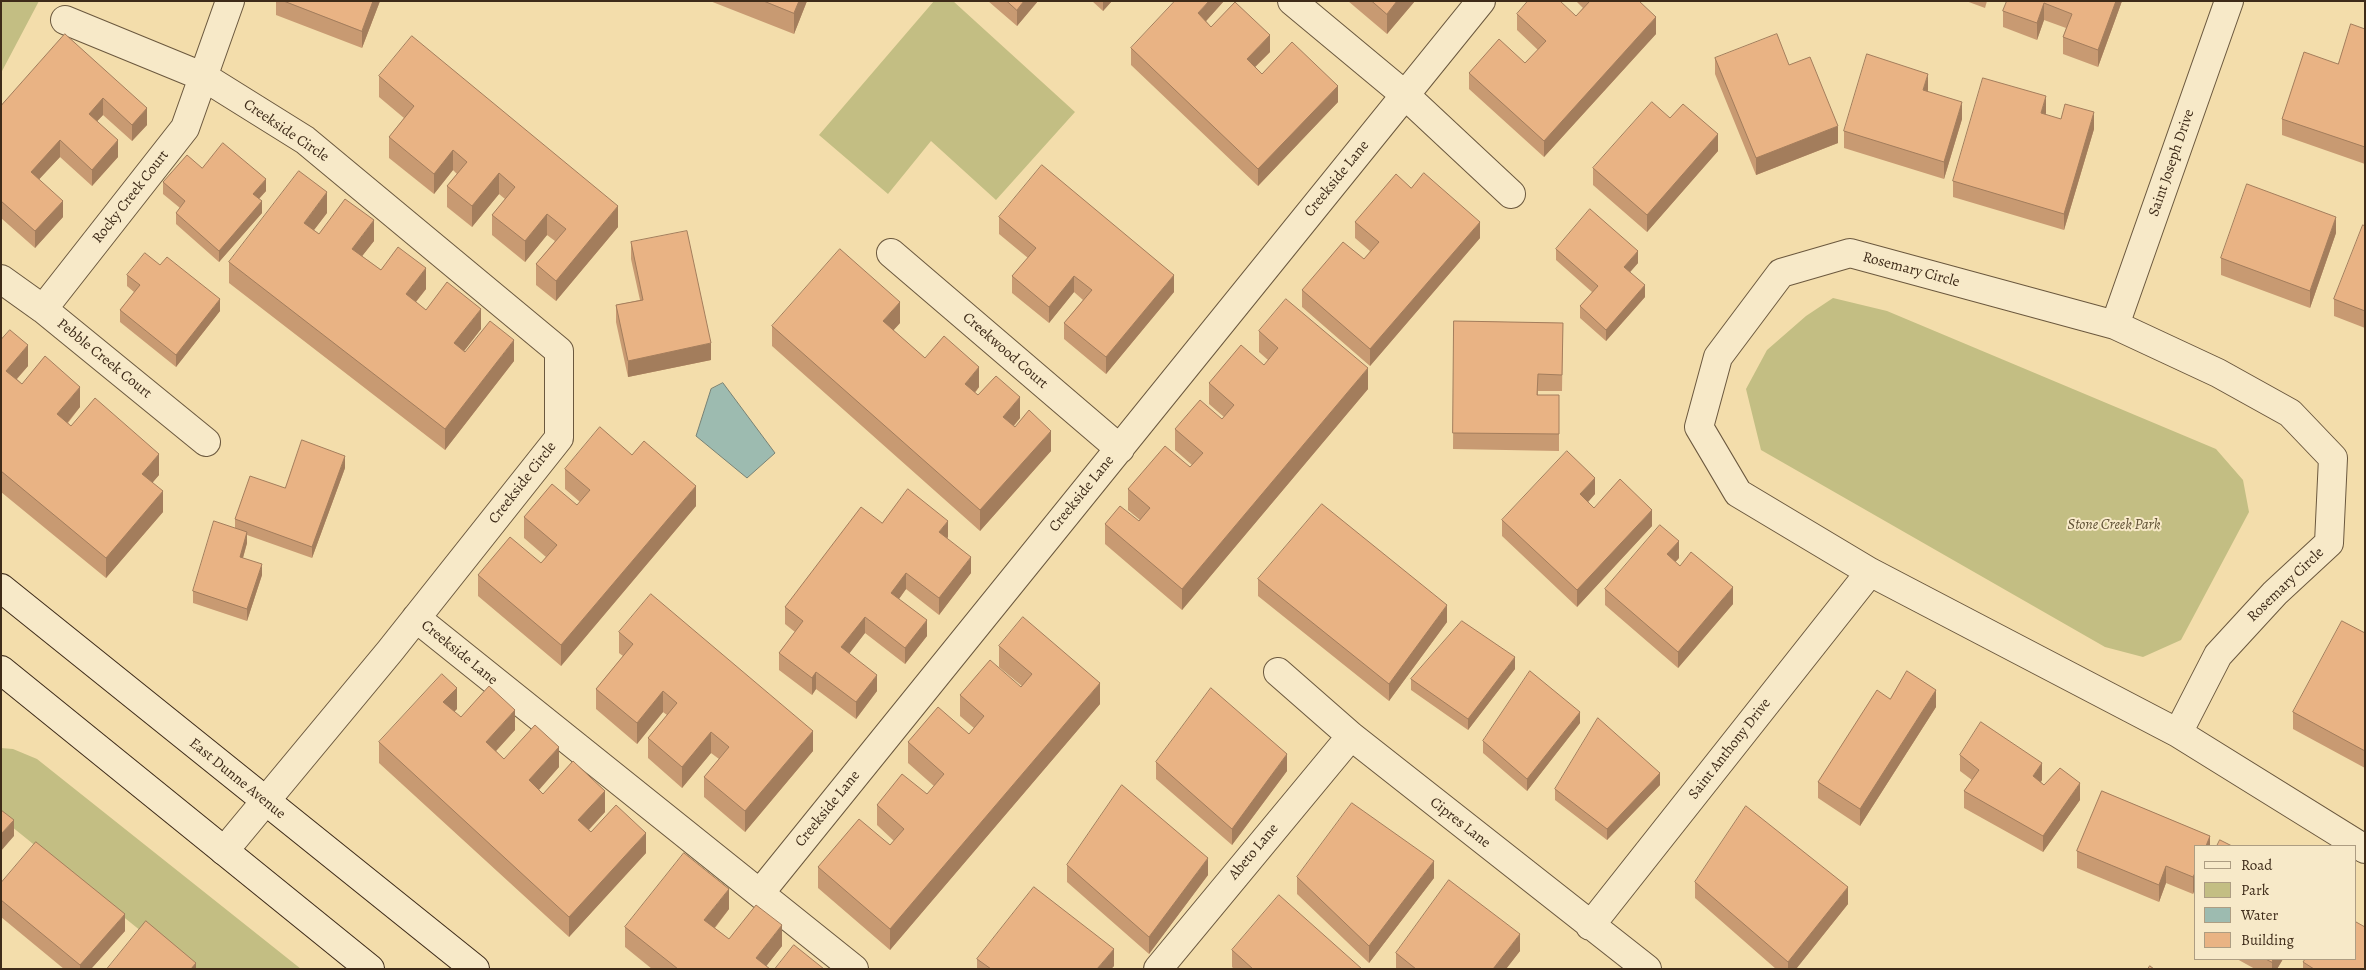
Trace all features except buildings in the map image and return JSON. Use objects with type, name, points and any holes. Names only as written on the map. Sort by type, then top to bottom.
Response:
[{"type":"street","points":[[204,76],[230,1]]},
{"type":"street","points":[[1292,1],[1405,95],[1511,194]]},
{"type":"street","name":"Creekside Lane","points":[[760,893],[1481,1]]},
{"type":"street","name":"Saint Joseph Drive","points":[[2115,325],[2229,1]]},
{"type":"street","name":"Creekside Circle","points":[[65,20],[204,76],[305,140],[559,351],[558,438],[416,618],[224,851]]},
{"type":"street","name":"Rocky Creek Court","points":[[43,309],[185,128],[204,76]]},
{"type":"street","name":"Creekwood Court","points":[[891,253],[1120,449]]},
{"type":"street","name":"Rosemary Circle","points":[[2178,733],[2218,655],[2275,593],[2329,543],[2333,458],[2290,413],[2218,373],[2115,325],[1850,253],[1781,273],[1718,357],[1699,427],[1738,494],[1870,572],[2178,733],[2365,849]]},
{"type":"street","name":"Pebble Creek Court","points":[[1,279],[43,309],[206,442]]},
{"type":"street","name":"Saint Anthony Drive","points":[[1590,926],[1870,572]]},
{"type":"street","name":"East Dunne Avenue","points":[[1,588],[475,969]]},
{"type":"street","name":"Creekside Lane","points":[[416,618],[854,969]]},
{"type":"street","points":[[1,670],[370,969]]},
{"type":"street","name":"Cipres Lane","points":[[1278,672],[1351,736],[1647,969]]},
{"type":"street","name":"Abeto Lane","points":[[1158,969],[1351,736]]},
{"type":"green space","points":[[1,1],[39,1],[1,73]]},
{"type":"green space","points":[[934,1],[953,1],[1075,112],[996,200],[931,141],[888,194],[819,135]]},
{"type":"green space","name":"Stone Creek Park","points":[[1833,298],[1887,311],[2216,449],[2243,480],[2249,512],[2181,640],[2143,657],[2105,647],[1761,450],[1746,389],[1767,350],[1806,316]]},
{"type":"green space","points":[[1,748],[13,749],[37,759],[301,969],[188,969],[1,818]]},
{"type":"water","points":[[723,383],[775,453],[747,478],[696,436],[711,389]]}]
